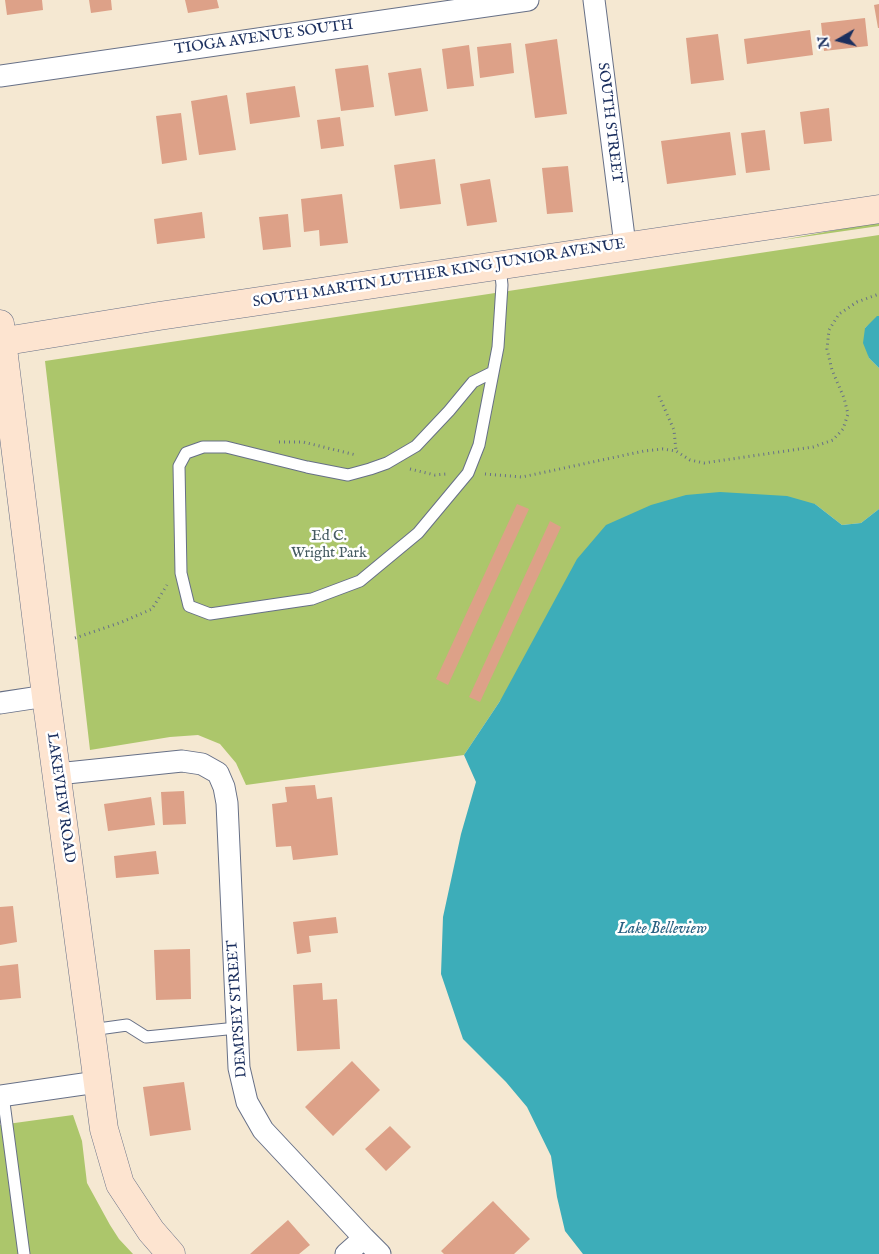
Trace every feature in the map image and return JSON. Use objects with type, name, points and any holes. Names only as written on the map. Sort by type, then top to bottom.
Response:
[{"type":"street","name":"TIOGA AVENUE SOUTH","points":[[0,76],[528,0]]},
{"type":"street","name":"SOUTH STREET","points":[[594,0],[625,246]]},
{"type":"street","name":"SOUTH MARTIN LUTHER KING JUNIOR AVENUE","points":[[1,336],[159,316],[879,208]]},
{"type":"street","name":"LAKEVIEW ROAD","points":[[1,336],[46,696],[104,1129],[120,1184],[151,1231],[171,1254]]},
{"type":"street","points":[[0,703],[46,696]]},
{"type":"street","name":"DEMPSEY STREET","points":[[57,774],[182,761],[202,764],[218,773],[224,787],[227,803],[239,1068],[247,1102],[263,1130],[380,1254]]},
{"type":"street","points":[[2,1096],[97,1082]]},
{"type":"street","points":[[346,1254],[364,1238]]},
{"type":"lane","points":[[493,372],[473,382],[416,446],[387,463],[348,475],[307,468],[226,447],[203,447],[186,454],[179,466],[181,574],[189,606],[210,614],[312,598],[360,581],[418,534],[468,473],[479,446],[493,372],[498,338],[502,285],[500,264]]},
{"type":"lane","points":[[91,1030],[126,1025],[146,1037],[237,1028]]},
{"type":"lane","points":[[2,1096],[24,1254]]},
{"type":"path","points":[[659,396],[674,430],[676,451]]},
{"type":"green space","points":[[879,222],[879,226],[782,240]]},
{"type":"green space","name":"Ed C. Wright Park","points":[[879,235],[879,316],[865,328],[869,358],[879,368],[879,509],[861,523],[842,525],[815,504],[500,701],[464,755],[246,785],[236,763],[220,744],[198,735],[170,737],[90,750],[45,361]]},
{"type":"green space","points":[[73,1115],[82,1141],[87,1183],[119,1239],[133,1254],[0,1254],[0,1125]]},
{"type":"water","points":[[879,316],[879,368],[869,358],[863,343],[865,328]]},
{"type":"water","name":"Lake Belleview","points":[[720,492],[787,496],[815,504],[842,525],[861,523],[879,509],[879,1254],[583,1254],[565,1231],[557,1197],[551,1156],[527,1107],[506,1082],[463,1039],[441,974],[443,917],[461,834],[476,782],[464,755],[500,701],[577,559],[606,525],[651,505],[686,495]]},
{"type":"building","points":[[5,0],[42,0],[43,10],[7,15]]},
{"type":"building","points":[[89,0],[111,0],[112,10],[91,13]]},
{"type":"building","points":[[185,0],[217,0],[219,8],[188,13]]},
{"type":"building","points":[[879,4],[879,28],[878,28],[874,5]]},
{"type":"building","points":[[865,18],[868,46],[824,51],[821,23]]},
{"type":"building","points":[[810,30],[813,55],[747,64],[744,39]]},
{"type":"building","points":[[718,34],[724,80],[691,84],[686,38]]},
{"type":"building","points":[[557,39],[567,114],[535,118],[525,44]]},
{"type":"building","points":[[511,43],[514,73],[480,78],[477,47]]},
{"type":"building","points":[[469,45],[474,86],[447,89],[442,49]]},
{"type":"building","points":[[368,65],[374,107],[341,111],[335,69]]},
{"type":"building","points":[[421,68],[428,111],[395,116],[388,73]]},
{"type":"building","points":[[295,86],[300,117],[250,124],[246,93]]},
{"type":"building","points":[[227,95],[236,150],[199,155],[191,101]]},
{"type":"building","points":[[829,108],[832,141],[804,144],[800,112]]},
{"type":"building","points":[[181,113],[187,160],[162,164],[156,116]]},
{"type":"building","points":[[340,117],[344,146],[321,149],[317,120]]},
{"type":"building","points":[[765,130],[770,170],[746,173],[741,133]]},
{"type":"building","points":[[730,132],[736,175],[667,184],[661,141]]},
{"type":"building","points":[[435,159],[441,204],[400,209],[394,165]]},
{"type":"building","points":[[568,166],[573,212],[547,214],[542,168]]},
{"type":"building","points":[[490,179],[497,222],[467,226],[460,184]]},
{"type":"building","points":[[342,194],[348,243],[320,246],[319,230],[304,232],[301,199]]},
{"type":"building","points":[[202,212],[205,238],[157,244],[154,219]]},
{"type":"building","points":[[288,214],[291,247],[263,250],[259,217]]},
{"type":"building","points":[[517,504],[529,509],[448,685],[436,679]]},
{"type":"building","points":[[550,521],[561,527],[480,702],[469,697]]},
{"type":"building","points":[[315,785],[317,799],[332,797],[338,855],[293,860],[291,846],[276,847],[272,804],[287,802],[285,787]]},
{"type":"building","points":[[184,791],[186,824],[163,825],[161,792]]},
{"type":"building","points":[[151,797],[155,825],[108,831],[104,804]]},
{"type":"building","points":[[156,851],[159,874],[116,878],[114,856]]},
{"type":"building","points":[[13,906],[17,942],[0,945],[0,907]]},
{"type":"building","points":[[336,917],[338,933],[309,936],[311,952],[297,954],[293,922]]},
{"type":"building","points":[[190,949],[191,999],[156,1000],[154,950]]},
{"type":"building","points":[[18,964],[21,998],[0,1000],[0,966]]},
{"type":"building","points":[[322,983],[323,1000],[337,999],[340,1049],[297,1051],[293,985]]},
{"type":"building","points":[[352,1061],[380,1090],[333,1136],[305,1107]]},
{"type":"building","points":[[184,1082],[191,1130],[150,1136],[143,1087]]},
{"type":"building","points":[[390,1126],[411,1147],[386,1171],[365,1149]]},
{"type":"building","points":[[493,1201],[530,1239],[514,1254],[444,1254],[441,1251]]},
{"type":"building","points":[[288,1220],[310,1245],[299,1254],[250,1254]]}]
